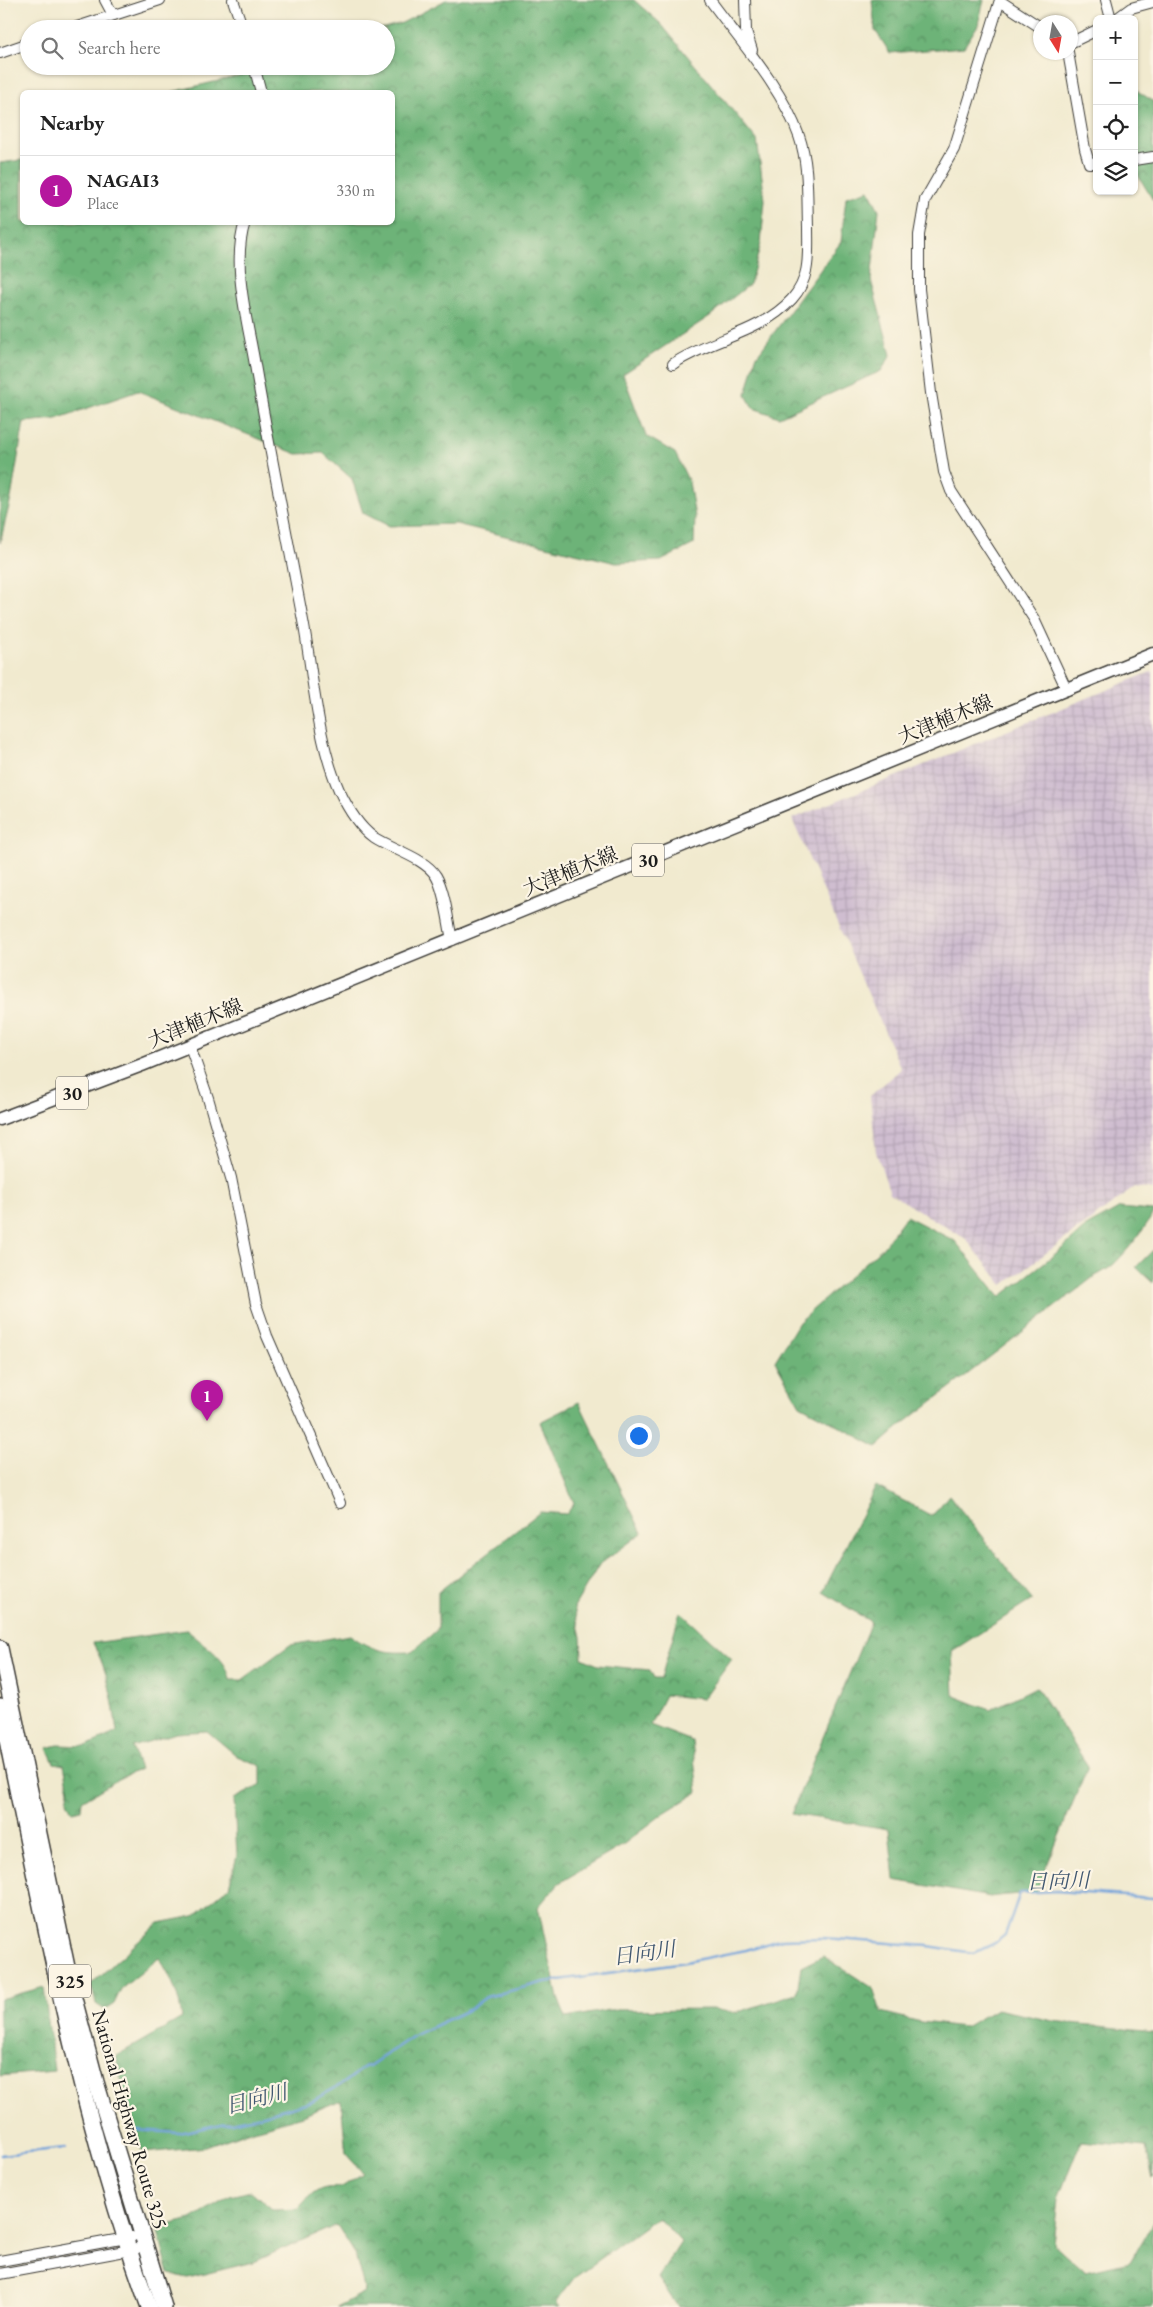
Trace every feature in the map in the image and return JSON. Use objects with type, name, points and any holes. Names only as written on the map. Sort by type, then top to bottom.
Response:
[{"type":"highway","name":"National Highway Route 325","points":[[0,1648],[72,1991],[96,2082],[164,2307]]},
{"type":"highway","name":"National Highway Route 325","points":[[0,1706],[56,1975],[94,2134],[127,2245],[149,2307]]},
{"type":"main road","name":"大津植木線","points":[[0,1119],[190,1046],[1153,654]]},
{"type":"street","points":[[105,0],[113,15]]},
{"type":"street","points":[[98,20],[160,0]]},
{"type":"street","points":[[233,0],[240,20]]},
{"type":"street","points":[[672,364],[686,355],[748,330],[792,299],[804,281],[809,261],[805,163],[800,137],[788,112],[752,54],[710,0]]},
{"type":"street","points":[[745,0],[746,31],[752,54]]},
{"type":"street","points":[[1106,0],[1110,15]]},
{"type":"street","points":[[1033,22],[1000,1],[954,149],[925,200],[919,235],[921,308],[939,443],[944,472],[951,491],[1034,619],[1067,690]]},
{"type":"street","points":[[1121,15],[1130,8],[1153,1]]},
{"type":"street","points":[[1078,39],[1093,32]]},
{"type":"street","points":[[0,53],[20,46]]},
{"type":"street","points":[[1069,60],[1085,149],[1089,163],[1093,163]]},
{"type":"street","points":[[256,75],[260,90]]},
{"type":"street","points":[[1138,159],[1153,157]]},
{"type":"street","points":[[245,225],[240,255],[243,295],[267,437],[304,629],[309,667],[326,749],[338,789],[352,814],[372,836],[425,865],[437,877],[452,940]]},
{"type":"street","points":[[190,1046],[208,1098],[231,1178],[256,1304],[267,1336],[340,1503]]},
{"type":"street","points":[[0,2274],[144,2240]]},
{"type":"street","points":[[0,2261],[127,2245]]},
{"type":"shaded area","points":[[1153,671],[1153,1190],[1135,1187],[1003,1285],[966,1239],[890,1193],[876,1152],[870,1096],[901,1069],[792,819]]},
{"type":"green space","points":[[446,0],[634,0],[661,24],[757,140],[765,200],[761,243],[750,284],[710,316],[623,374],[646,436],[675,453],[689,482],[695,517],[694,544],[661,561],[616,563],[456,524],[389,526],[363,513],[352,479],[323,453],[297,454],[138,391],[56,419],[24,422],[11,498],[0,543],[0,163],[20,160],[20,225],[395,225],[395,90],[180,90],[243,75],[395,75],[395,25]]},
{"type":"green space","points":[[872,0],[984,0],[978,25],[964,47],[890,53],[875,30]]},
{"type":"green space","points":[[1138,92],[1153,101],[1153,200],[1138,176]]},
{"type":"green space","points":[[869,190],[879,210],[871,280],[891,355],[881,371],[779,417],[753,408],[746,395],[756,357],[841,242],[846,197]]},
{"type":"green space","points":[[1120,1208],[1153,1211],[1143,1230],[1114,1264],[1091,1279],[903,1424],[877,1447],[800,1405],[775,1361],[799,1322],[883,1247],[906,1216],[955,1241],[1000,1297],[1064,1247],[1086,1227]]},
{"type":"green space","points":[[1153,1250],[1153,1283],[1136,1267]]},
{"type":"green space","points":[[579,1402],[642,1533],[599,1565],[574,1607],[581,1637],[582,1658],[598,1665],[650,1670],[654,1678],[661,1678],[680,1612],[732,1659],[703,1699],[665,1695],[650,1725],[692,1741],[698,1792],[664,1813],[620,1847],[559,1883],[538,1907],[558,1998],[566,2018],[609,2010],[712,2009],[735,2013],[797,1993],[801,1967],[823,1956],[873,1988],[881,2012],[921,2022],[965,2027],[996,2009],[1053,2021],[1153,2032],[1153,2178],[1146,2147],[1081,2141],[1058,2199],[1053,2243],[1085,2272],[1130,2262],[1153,2222],[1153,2307],[678,2307],[658,2278],[681,2242],[658,2217],[574,2278],[556,2302],[560,2307],[337,2307],[365,2292],[355,2254],[337,2225],[253,2262],[188,2278],[169,2274],[157,2228],[191,2219],[230,2196],[251,2191],[273,2210],[298,2209],[307,2198],[321,2188],[342,2187],[363,2173],[346,2154],[341,2100],[302,2116],[247,2132],[206,2147],[143,2153],[130,2119],[116,2056],[182,2018],[177,1994],[168,1972],[159,1958],[121,1989],[114,2004],[105,2010],[96,2004],[91,1984],[159,1923],[194,1916],[229,1887],[237,1856],[234,1799],[261,1785],[261,1766],[237,1756],[207,1731],[176,1733],[132,1747],[140,1769],[82,1801],[81,1810],[72,1812],[67,1801],[69,1790],[64,1765],[54,1763],[47,1748],[58,1745],[86,1746],[117,1732],[109,1686],[103,1664],[93,1643],[187,1630],[219,1658],[225,1665],[230,1680],[242,1680],[290,1645],[350,1635],[366,1645],[379,1650],[412,1652],[438,1629],[438,1592],[540,1512],[567,1514],[574,1503],[540,1422]]},
{"type":"green space","points":[[876,1486],[932,1516],[949,1495],[1032,1600],[952,1651],[954,1696],[990,1710],[1036,1687],[1088,1766],[1036,1892],[990,1897],[894,1880],[889,1829],[791,1814],[871,1622],[823,1592]]},
{"type":"green space","points":[[44,1987],[54,2071],[0,2076],[0,1999]]},
{"type":"waterway","name":"日向川","points":[[135,2130],[179,2133],[260,2116],[312,2101],[344,2083],[367,2065],[369,2066],[415,2035],[470,2009],[486,1997],[545,1982],[685,1962],[746,1950],[782,1939],[824,1938],[928,1946],[974,1953],[995,1943],[1005,1935],[1020,1893],[1056,1891],[1153,1898]]},
{"type":"waterway","name":"日向川","points":[[0,2155],[65,2148]]},
{"type":"place","name":"NAGAI3","points":[[207,1421]]}]
